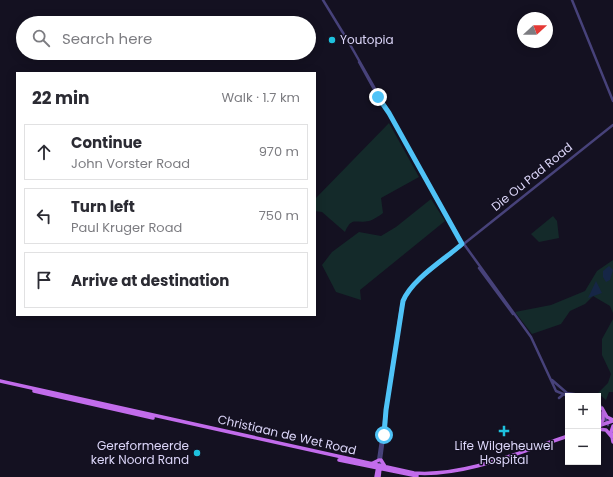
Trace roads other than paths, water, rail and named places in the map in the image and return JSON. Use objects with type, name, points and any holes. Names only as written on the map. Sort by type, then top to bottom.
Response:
[{"type":"main road","name":"Christiaan de Wet Road","points":[[0,382],[379,467],[411,476],[450,474],[565,438]]},
{"type":"main road","points":[[603,410],[608,418],[613,422]]},
{"type":"main road","points":[[601,423],[603,420],[603,410]]},
{"type":"main road","points":[[601,426],[613,422]]},
{"type":"main road","points":[[613,422],[611,430],[613,442]]},
{"type":"main road","points":[[601,428],[606,430],[612,437]]},
{"type":"main road","points":[[380,460],[386,469],[377,476],[369,465],[380,460]]},
{"type":"main road","points":[[377,476],[379,467]]},
{"type":"street","points":[[322,0],[372,87],[389,113]]},
{"type":"street","points":[[322,0],[389,113],[463,244],[533,340],[555,390],[564,394],[560,398]]},
{"type":"street","points":[[572,0],[613,101]]},
{"type":"street","points":[[366,85],[372,87]]},
{"type":"street","name":"Die Ou Pad Road","points":[[379,467],[401,307],[404,297],[416,282],[613,125]]},
{"type":"street","points":[[551,379],[560,389],[568,393]]},
{"type":"street","points":[[555,390],[560,389]]},
{"type":"street","points":[[601,407],[607,424]]},
{"type":"water","points":[[609,266],[613,270],[610,280],[606,282],[603,277],[603,271]]},
{"type":"water","points":[[596,281],[602,293],[588,298]]},
{"type":"place","name":"Youtopia","points":[[332,40]]},
{"type":"place","name":"Life Wilgeheuwel Hospital","points":[[504,431]]},
{"type":"place","name":"Gereformeerde kerk Noord Rand","points":[[197,453]]}]
